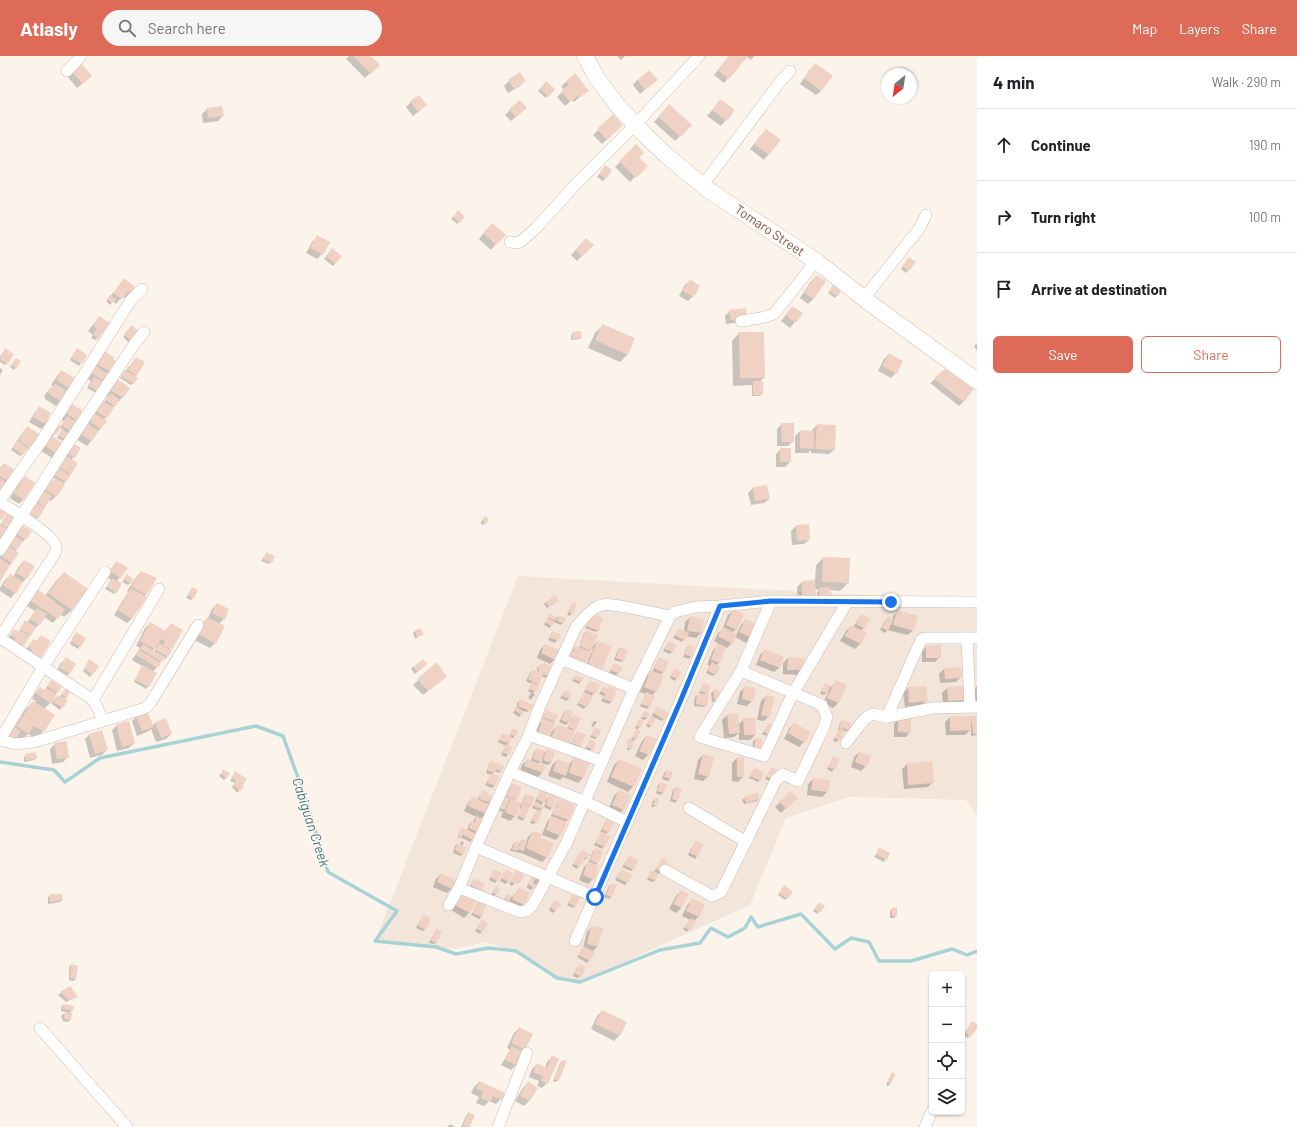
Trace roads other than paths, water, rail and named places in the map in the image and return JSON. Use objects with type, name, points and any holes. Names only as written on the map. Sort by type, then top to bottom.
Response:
[{"type":"street","points":[[66,71],[81,56]]},
{"type":"street","name":"Tomaro Street","points":[[585,56],[597,78],[617,104],[646,136],[702,185],[816,261],[977,381]]},
{"type":"street","points":[[510,242],[518,243],[525,238],[636,124],[699,56]]},
{"type":"street","points":[[702,185],[790,71]]},
{"type":"street","points":[[864,298],[919,229],[926,215]]},
{"type":"street","points":[[740,321],[761,318],[774,314],[816,261]]},
{"type":"street","points":[[103,721],[93,700],[0,637],[56,551],[56,547],[54,542],[45,533],[0,501],[41,442],[131,300],[142,288]]},
{"type":"street","points":[[0,550],[67,444],[144,332]]},
{"type":"street","points":[[105,572],[43,667],[0,740],[15,744],[34,742],[147,707],[198,625]]},
{"type":"street","points":[[93,700],[159,589]]},
{"type":"street","points":[[771,601],[741,670],[700,737],[764,756],[793,693],[848,601]]},
{"type":"street","points":[[459,888],[520,912],[529,910],[566,842],[634,689],[670,616],[675,612],[696,607],[771,601],[977,602]]},
{"type":"street","points":[[449,905],[459,888],[476,847],[528,735],[538,708],[576,627],[587,614],[602,605],[614,605],[670,616]]},
{"type":"street","points":[[574,941],[595,897],[680,702],[720,606]]},
{"type":"street","points":[[846,743],[866,717],[873,714],[887,717],[933,708],[973,707],[972,638],[924,638],[921,640],[887,717]]},
{"type":"street","points":[[561,659],[634,689]]},
{"type":"street","points":[[665,870],[712,896],[721,892],[776,780],[783,774],[798,781],[826,722],[827,717],[822,705],[741,670]]},
{"type":"street","points":[[528,735],[602,761]]},
{"type":"street","points":[[510,772],[584,801],[627,822]]},
{"type":"street","points":[[688,808],[746,842]]},
{"type":"street","points":[[476,847],[595,897]]},
{"type":"street","points":[[40,1028],[127,1127]]},
{"type":"street","points":[[498,1127],[527,1053]]},
{"type":"street","points":[[925,1127],[930,1115]]},
{"type":"waterway","name":"Cabiguan Creek","points":[[0,762],[54,770],[65,782],[100,758],[256,726],[283,736],[305,797],[328,872],[397,911],[375,941],[436,947],[456,954],[488,948],[516,951],[557,978],[580,982],[660,950],[700,943],[711,928],[728,937],[745,928],[751,917],[758,927],[801,914],[835,949],[851,938],[869,942],[879,961],[911,961],[952,949],[967,955],[977,951]]}]
